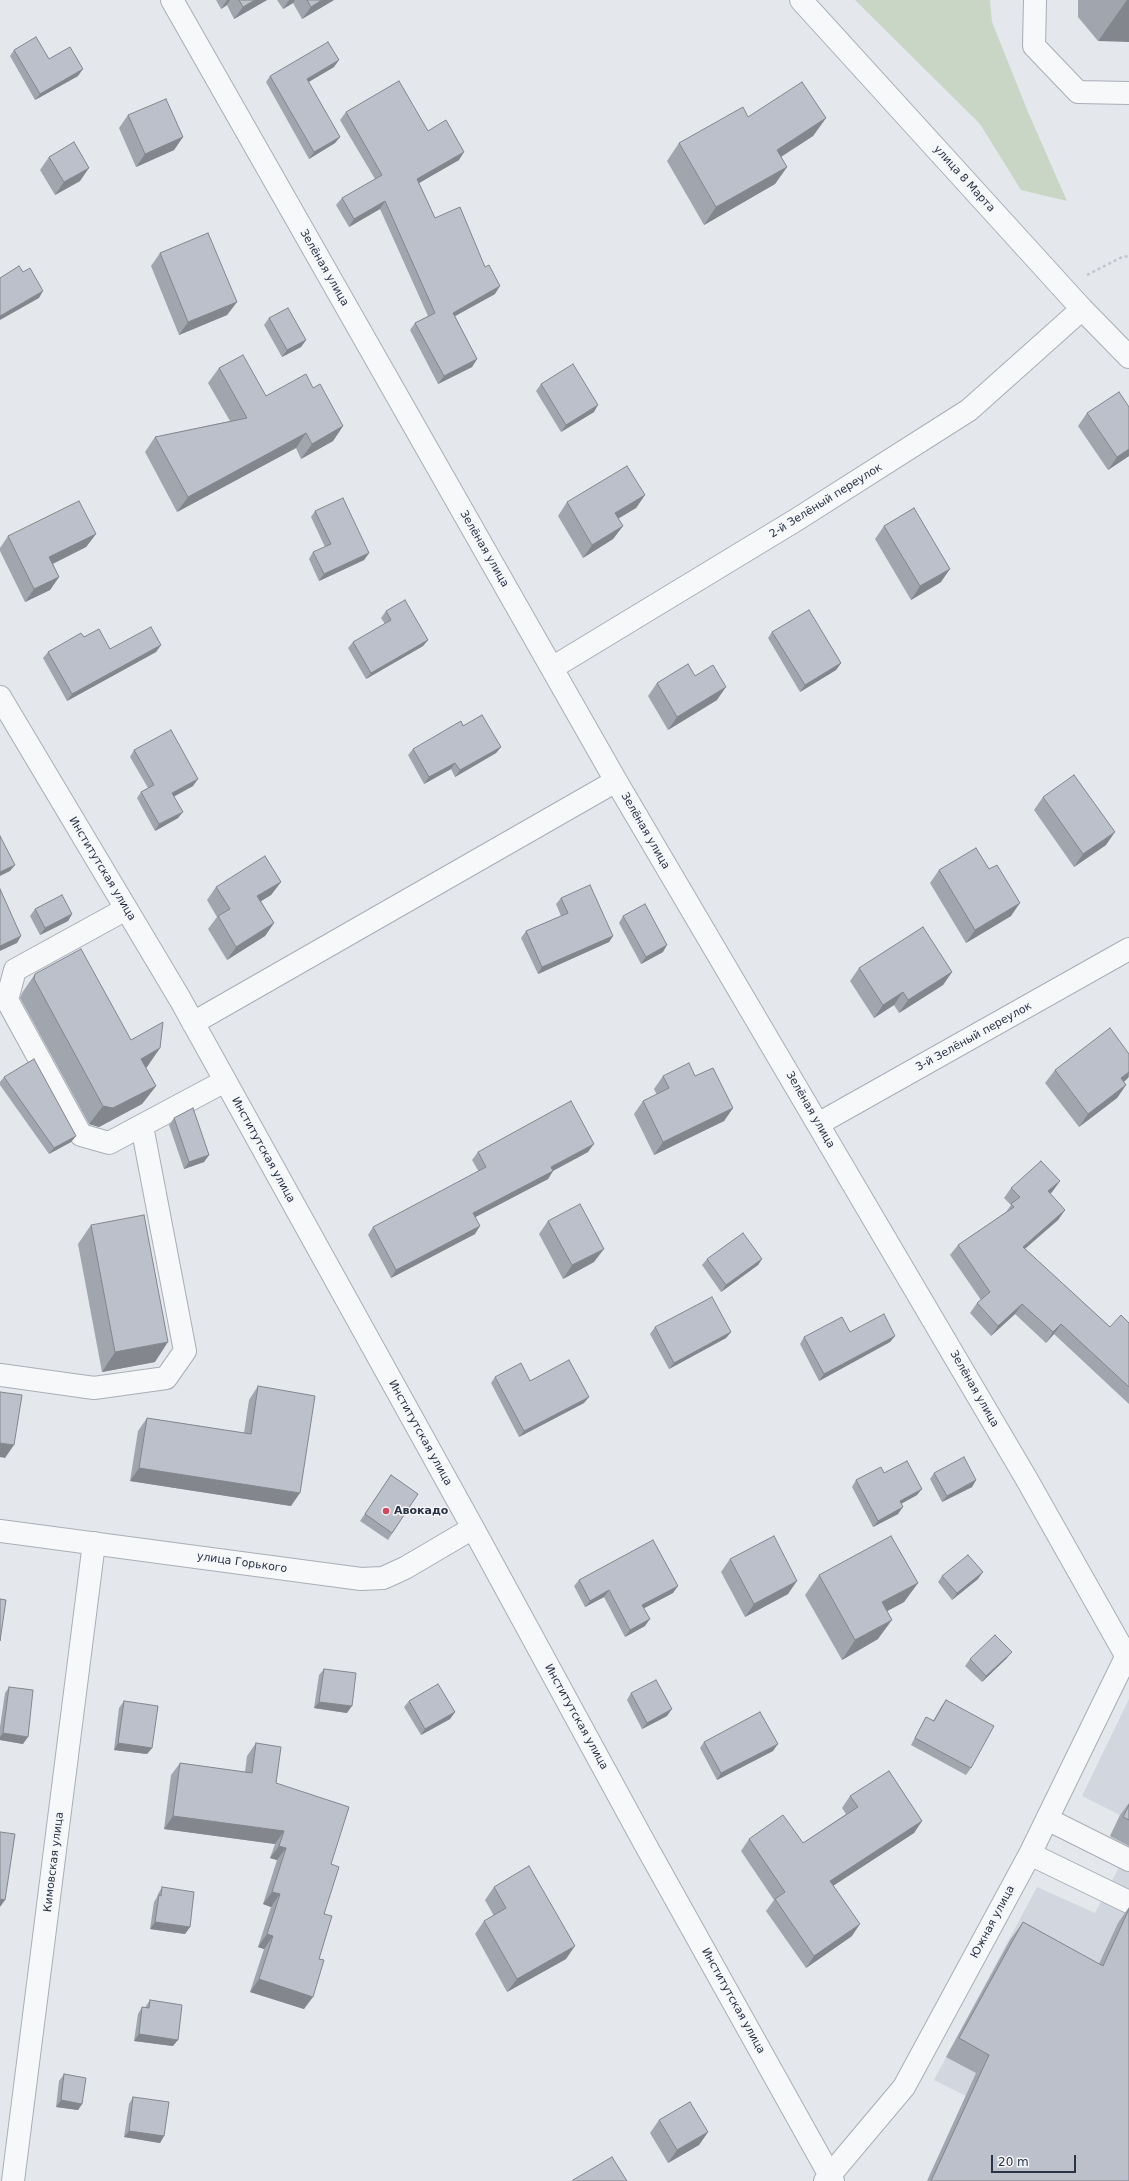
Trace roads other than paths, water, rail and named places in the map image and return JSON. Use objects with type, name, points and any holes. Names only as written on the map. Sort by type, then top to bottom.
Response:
[{"type":"street","name":"Зелёная улица","points":[[172,0],[616,781],[1026,1478],[1128,1655]]},
{"type":"street","name":"улица 8 Марта","points":[[800,0],[1082,309],[1129,357]]},
{"type":"street","points":[[1035,0],[1034,46],[1078,92],[1129,93]]},
{"type":"street","name":"2-й Зелёный переулок","points":[[552,668],[796,520],[969,410],[1082,309]]},
{"type":"street","name":"Институтская улица","points":[[0,697],[193,1023],[473,1528],[644,1844],[829,2179]]},
{"type":"street","points":[[193,1023],[616,781]]},
{"type":"street","points":[[126,909],[15,970],[8,1000],[81,1135],[109,1143],[225,1081]]},
{"type":"street","name":"3-й Зелёный переулок","points":[[818,1124],[1129,949]]},
{"type":"street","points":[[0,1375],[94,1388],[166,1378],[185,1351],[142,1126]]},
{"type":"street","name":"улица Горького","points":[[0,1531],[361,1579],[383,1578],[405,1568],[473,1528]]},
{"type":"street","name":"Кимовская улица","points":[[13,2181],[94,1543]]},
{"type":"street","name":"Южная улица","points":[[829,2179],[904,2087],[1030,1854],[1128,1655]]},
{"type":"street","points":[[1047,1820],[1129,1860]]},
{"type":"street","points":[[1030,1854],[1129,1902]]},
{"type":"place","name":"Авокадо","points":[[386,1511]]}]
